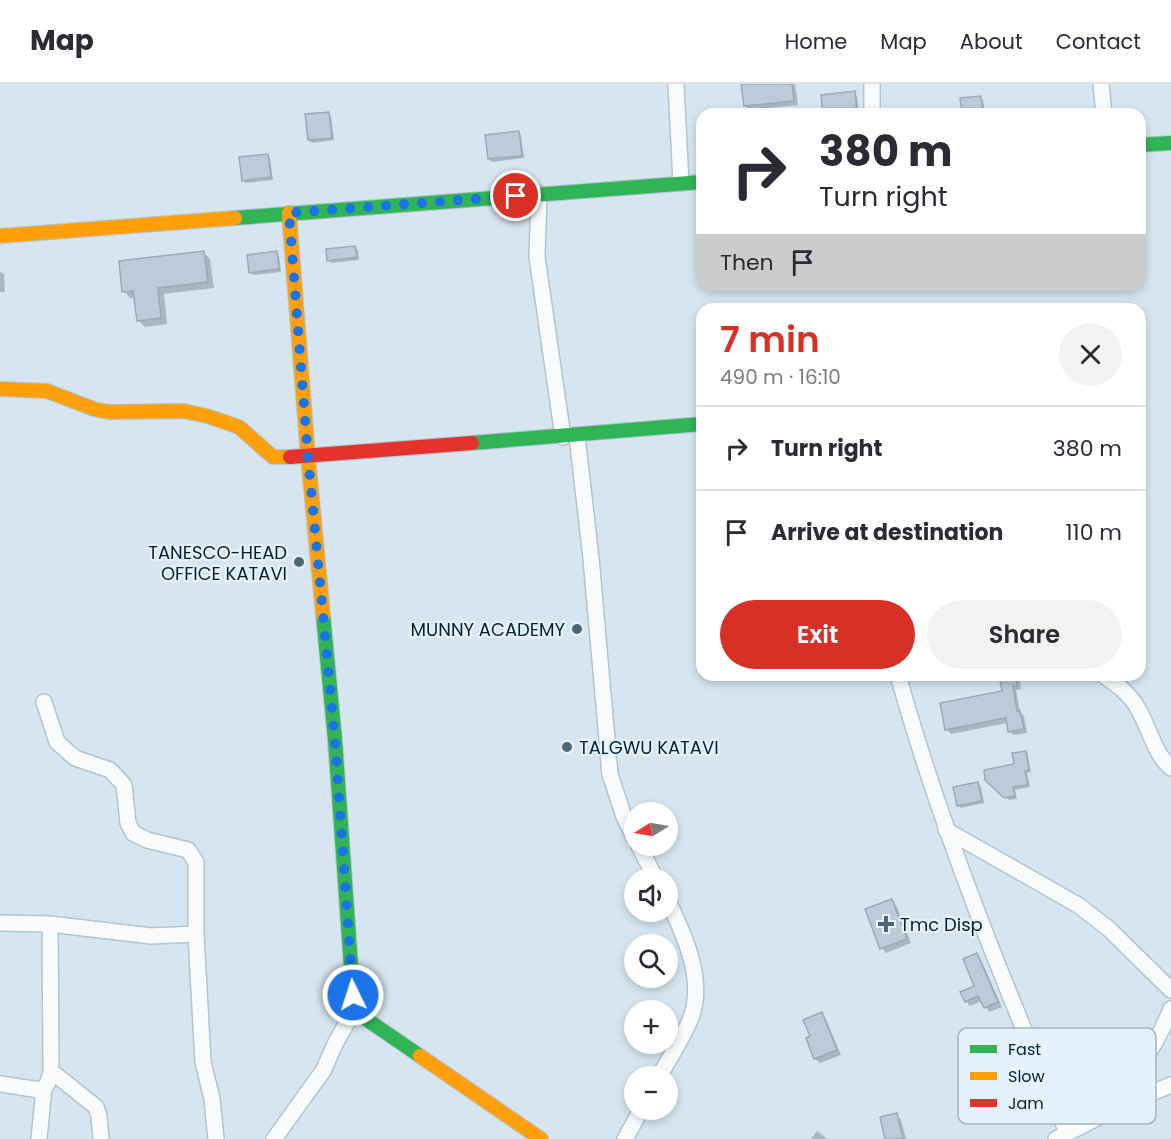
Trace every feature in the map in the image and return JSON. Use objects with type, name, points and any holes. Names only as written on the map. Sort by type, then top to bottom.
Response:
[{"type":"street","points":[[676,84],[681,183]]},
{"type":"street","points":[[872,84],[872,108]]},
{"type":"street","points":[[1101,84],[1103,108]]},
{"type":"street","points":[[1146,145],[1171,143]]},
{"type":"street","points":[[0,236],[696,182]]},
{"type":"street","points":[[539,194],[537,257],[591,558],[610,774],[624,817]]},
{"type":"street","points":[[289,213],[308,457],[335,741],[353,995],[356,1007],[363,1017],[541,1139]]},
{"type":"street","points":[[0,389],[16,392],[47,391],[60,394],[94,409],[109,412],[183,411],[207,416],[239,427],[273,457],[308,457],[696,425]]},
{"type":"street","points":[[900,681],[946,830],[1021,1028]]},
{"type":"street","points":[[1111,681],[1137,705],[1160,758],[1171,768]]},
{"type":"street","points":[[44,702],[57,742],[75,758],[110,770],[124,785],[128,824],[134,833],[147,840],[188,850],[196,862],[196,934],[203,1062],[212,1099],[216,1139]]},
{"type":"street","points":[[946,830],[1078,905],[1109,929],[1171,990]]},
{"type":"street","points":[[665,1066],[690,1019],[697,991],[694,967],[676,922]]},
{"type":"street","points":[[0,923],[50,924],[151,936],[196,934]]},
{"type":"street","points":[[39,1139],[44,1088],[51,1071],[50,924]]},
{"type":"street","points":[[274,1139],[323,1071],[356,1007]]},
{"type":"street","points":[[1156,1041],[1171,1009]]},
{"type":"street","points":[[51,1071],[96,1107],[101,1139]]},
{"type":"street","points":[[0,1084],[36,1090],[44,1088]]},
{"type":"street","points":[[1156,1092],[1171,1086]]},
{"type":"street","points":[[625,1139],[635,1120]]},
{"type":"street","points":[[1061,1135],[1082,1124]]},
{"type":"building","points":[[741,84],[792,84],[794,101],[744,106]]},
{"type":"building","points":[[855,91],[856,108],[822,108],[821,95]]},
{"type":"building","points":[[981,96],[983,108],[961,108],[960,98]]},
{"type":"building","points":[[329,112],[332,138],[308,140],[305,114]]},
{"type":"building","points":[[519,131],[522,156],[488,159],[485,135]]},
{"type":"building","points":[[268,154],[271,177],[242,181],[239,157]]},
{"type":"building","points":[[355,246],[357,257],[327,261],[326,249]]},
{"type":"building","points":[[204,251],[208,282],[158,288],[161,318],[137,321],[133,291],[122,292],[119,261]]},
{"type":"building","points":[[277,251],[279,269],[249,273],[247,255]]},
{"type":"building","points":[[1000,681],[1017,681],[1017,686],[1013,686],[1017,711],[1020,711],[1024,729],[1008,732],[1006,718],[945,730],[940,703],[1002,691]]},
{"type":"building","points":[[1026,751],[1029,770],[1025,771],[1028,785],[1013,787],[1015,796],[1004,798],[985,780],[984,770],[1014,764],[1012,753]]},
{"type":"building","points":[[978,782],[982,801],[957,806],[953,787]]},
{"type":"building","name":"Tmc Disp","points":[[892,899],[907,939],[880,949],[865,909]]},
{"type":"building","points":[[977,953],[998,1002],[984,1008],[978,996],[965,1002],[960,992],[974,986],[963,959]]},
{"type":"building","points":[[822,1012],[837,1050],[814,1059],[806,1038],[810,1036],[803,1020]]},
{"type":"building","points":[[897,1113],[903,1139],[885,1139],[880,1117]]},
{"type":"traffic: fast","points":[[1146,145],[1171,143]]},
{"type":"traffic: fast","points":[[235,218],[696,182]]},
{"type":"traffic: fast","points":[[472,443],[696,424]]},
{"type":"traffic: fast","points":[[323,615],[335,740],[353,995],[356,1007],[363,1017],[420,1056]]},
{"type":"traffic: slow","points":[[289,213],[323,615]]},
{"type":"traffic: slow","points":[[0,236],[235,218]]},
{"type":"traffic: slow","points":[[0,389],[47,391],[94,409],[109,412],[183,411],[207,416],[239,427],[273,457],[290,457]]},
{"type":"traffic: slow","points":[[420,1056],[541,1139]]},
{"type":"traffic: jam","points":[[290,457],[472,443]]},
{"type":"place","name":"TANESCO-HEAD OFFICE KATAVI","points":[[299,562]]},
{"type":"place","name":"MUNNY ACADEMY","points":[[577,629]]},
{"type":"place","name":"TALGWU KATAVI","points":[[567,747]]},
{"type":"place","name":"Tmc Disp","points":[[886,924]]},
{"type":"route","points":[[353,995],[335,741],[308,457],[289,213],[516,196]]}]
